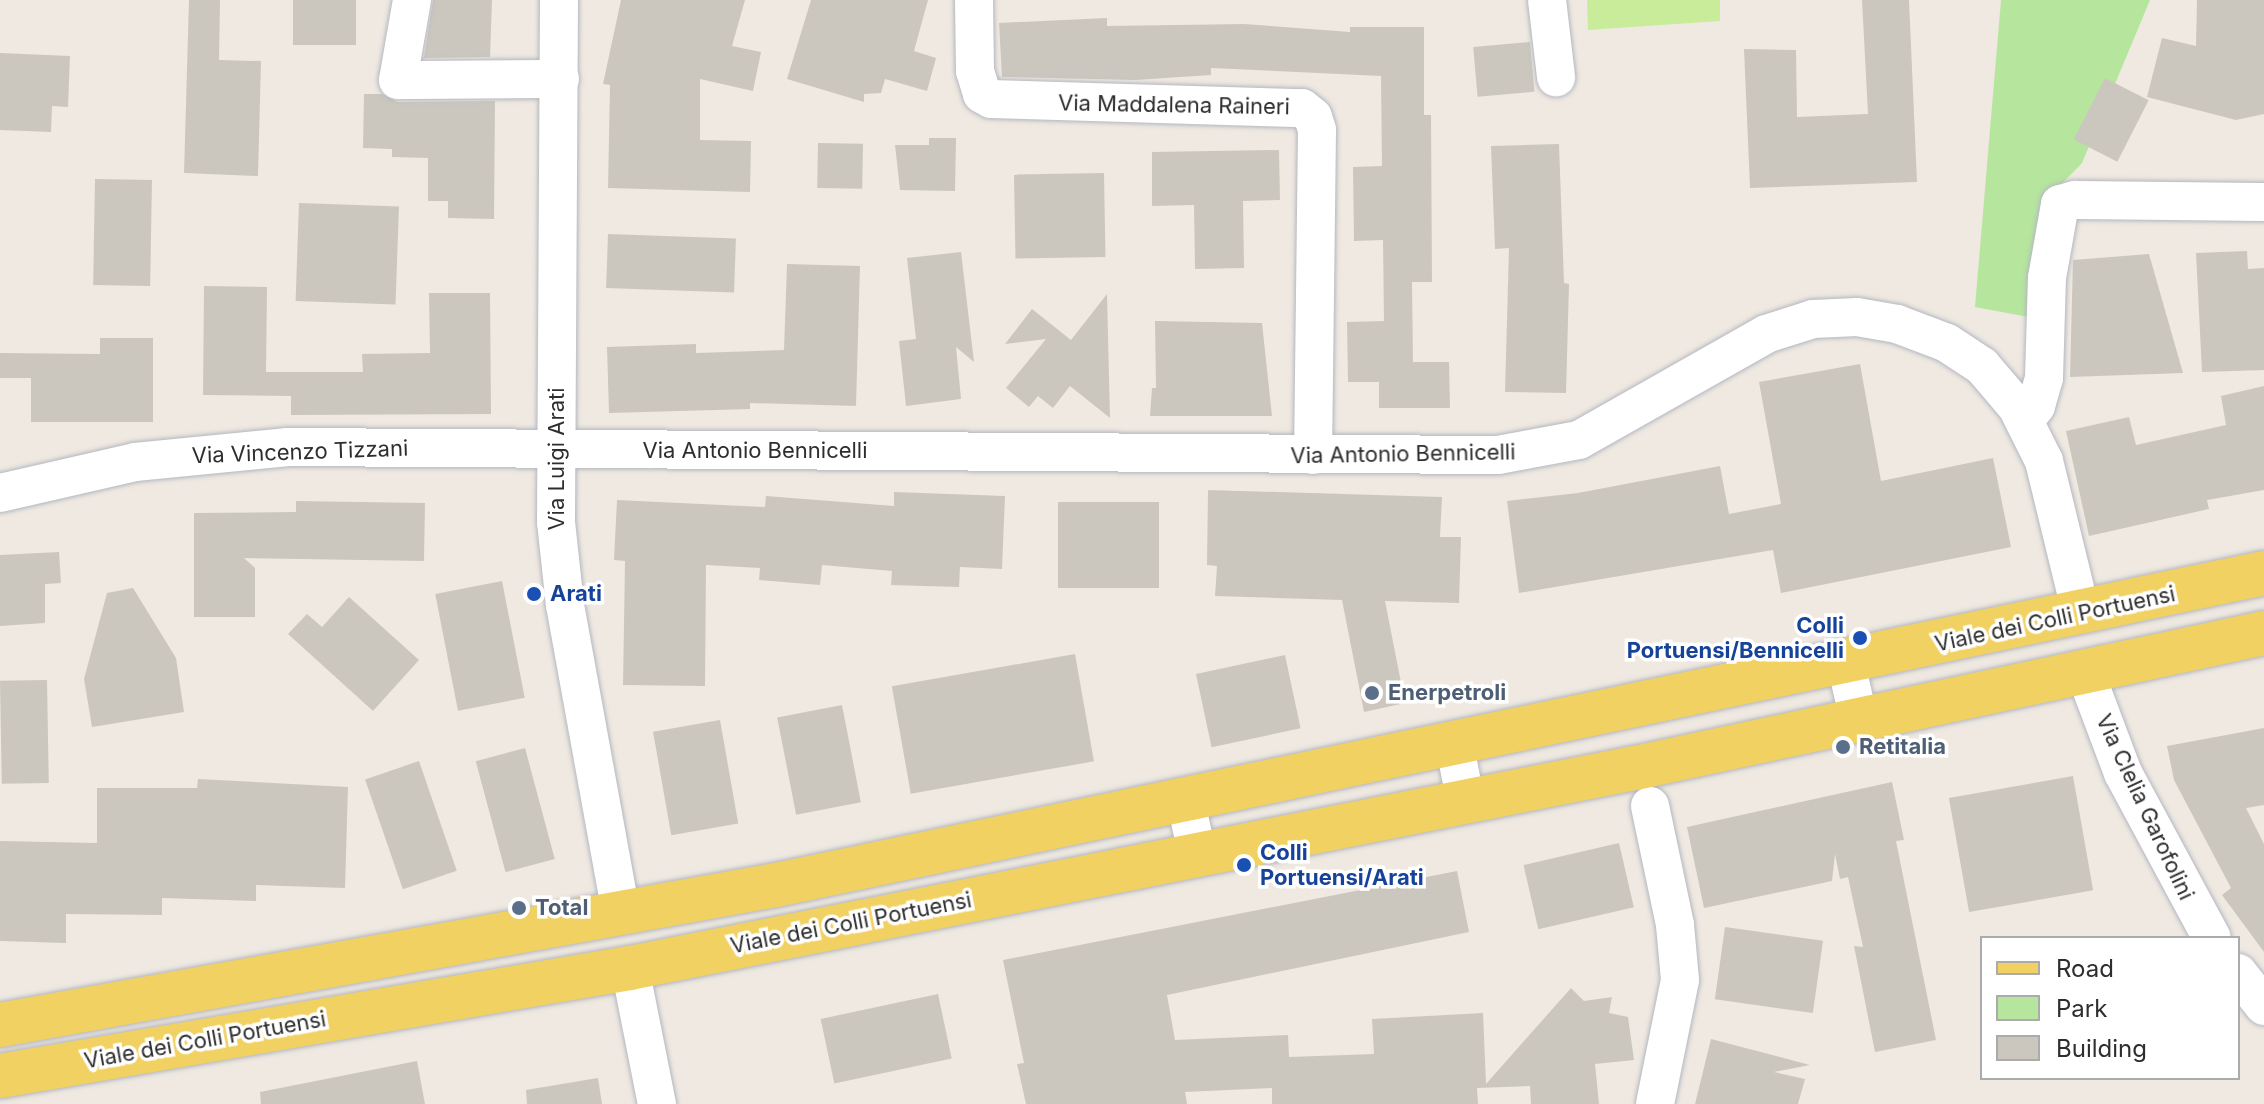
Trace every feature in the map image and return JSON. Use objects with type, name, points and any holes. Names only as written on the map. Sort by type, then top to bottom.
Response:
[{"type":"main road","name":"Viale dei Colli Portuensi","points":[[0,1025],[621,913],[1846,664],[2264,573]]},
{"type":"main road","name":"Viale dei Colli Portuensi","points":[[0,1076],[630,968],[1197,853],[1466,803],[2264,633]]},
{"type":"street","points":[[412,0],[398,80],[560,79]]},
{"type":"street","name":"Via Luigi Arati","points":[[559,0],[557,450],[560,566],[621,913]]},
{"type":"street","name":"Via Maddalena Raineri","points":[[974,0],[975,71],[982,94],[991,99],[1302,108],[1313,117],[1317,130],[1313,455]]},
{"type":"street","points":[[1547,0],[1556,77]]},
{"type":"street","points":[[2025,420],[2036,406],[2044,378],[2047,278],[2060,204],[2075,200],[2264,202]]},
{"type":"street","name":"Via Antonio Bennicelli","points":[[557,450],[1498,455],[1553,448],[1600,430],[1766,334],[1837,317],[1879,319],[1947,343],[1982,366],[2025,420],[2044,461],[2081,613]]},
{"type":"street","name":"Via Vincenzo Tizzani","points":[[0,493],[93,469],[225,451],[557,450]]},
{"type":"street","points":[[1846,664],[1859,720]]},
{"type":"street","name":"Via Clelia Garofolini","points":[[2085,672],[2123,773],[2211,936]]},
{"type":"street","points":[[1454,742],[1466,803]]},
{"type":"street","points":[[1185,798],[1197,853]]},
{"type":"street","points":[[1650,806],[1675,925],[1680,980],[1655,1104]]},
{"type":"street","points":[[495,936],[505,989]]},
{"type":"street","points":[[630,968],[657,1104]]},
{"type":"street","points":[[2240,976],[2264,1006]]},
{"type":"green space","points":[[1587,0],[1720,0],[1720,21],[1588,30]]},
{"type":"green space","points":[[2001,0],[2150,0],[2082,163],[2053,193],[2034,318],[1975,307]]},
{"type":"building","points":[[189,0],[220,0],[219,60],[261,61],[258,176],[184,173]]},
{"type":"building","points":[[293,0],[356,0],[356,45],[293,45]]},
{"type":"building","points":[[433,0],[492,0],[490,57],[424,58]]},
{"type":"building","points":[[621,0],[745,0],[732,46],[761,52],[753,91],[700,79],[700,140],[751,141],[750,192],[608,188],[610,85],[603,84]]},
{"type":"building","points":[[811,0],[928,0],[914,51],[936,58],[927,91],[885,79],[881,93],[864,94],[864,102],[787,79]]},
{"type":"building","points":[[1862,0],[1909,0],[1917,182],[1750,188],[1744,49],[1796,50],[1797,117],[1868,114]]},
{"type":"building","points":[[2197,0],[2264,0],[2264,114],[2236,120],[2147,97],[2162,38],[2196,46]]},
{"type":"building","points":[[1107,18],[1107,26],[1244,24],[1350,32],[1350,27],[1424,27],[1424,115],[1431,115],[1432,282],[1412,282],[1413,362],[1449,362],[1450,408],[1379,408],[1379,382],[1348,382],[1347,322],[1384,321],[1383,240],[1354,241],[1353,167],[1382,166],[1381,76],[1211,68],[1211,75],[1135,80],[1002,77],[999,23]]},
{"type":"building","points":[[1530,42],[1534,92],[1478,97],[1473,47]]},
{"type":"building","points":[[0,53],[70,56],[68,107],[52,106],[51,132],[0,130]]},
{"type":"building","points":[[2105,78],[2149,100],[2117,162],[2074,139]]},
{"type":"building","points":[[364,94],[382,94],[398,102],[495,101],[494,219],[448,218],[448,201],[428,201],[428,158],[392,157],[392,149],[363,148]]},
{"type":"building","points":[[929,138],[956,138],[955,191],[900,190],[895,145],[929,145]]},
{"type":"building","points":[[818,143],[863,144],[862,189],[817,188]]},
{"type":"building","points":[[1559,144],[1564,283],[1569,284],[1566,393],[1505,392],[1509,248],[1495,249],[1491,146]]},
{"type":"building","points":[[1279,150],[1280,200],[1243,201],[1244,268],[1195,269],[1194,205],[1152,206],[1152,152]]},
{"type":"building","points":[[1104,173],[1105,257],[1015,259],[1014,175]]},
{"type":"building","points":[[95,179],[152,180],[150,286],[93,285]]},
{"type":"building","points":[[299,203],[399,206],[396,304],[296,301]]},
{"type":"building","points":[[608,234],[736,238],[734,292],[606,288]]},
{"type":"building","points":[[2247,251],[2248,269],[2264,268],[2264,370],[2202,372],[2196,253]]},
{"type":"building","points":[[961,252],[974,362],[956,347],[961,399],[906,406],[899,341],[916,339],[907,258]]},
{"type":"building","points":[[2149,254],[2183,373],[2070,377],[2073,260]]},
{"type":"building","points":[[787,264],[860,266],[856,406],[750,403],[750,409],[609,413],[607,347],[696,344],[696,353],[784,350]]},
{"type":"building","points":[[204,286],[267,287],[266,372],[363,372],[362,354],[430,353],[429,293],[490,293],[491,414],[291,415],[291,396],[203,395]]},
{"type":"building","points":[[1107,294],[1110,418],[1070,386],[1053,408],[1038,396],[1029,407],[1006,388],[1046,339],[1005,344],[1032,309],[1071,340]]},
{"type":"building","points":[[1155,321],[1262,323],[1272,416],[1150,416],[1152,388],[1156,388]]},
{"type":"building","points":[[100,338],[153,338],[153,422],[31,422],[31,378],[0,378],[0,353],[100,354]]},
{"type":"building","points":[[1860,364],[1881,481],[1993,458],[2011,547],[1781,593],[1773,550],[1519,593],[1507,501],[1578,493],[1720,466],[1729,514],[1781,504],[1759,382]]},
{"type":"building","points":[[2264,386],[2264,490],[2207,500],[2209,509],[2089,536],[2066,431],[2129,417],[2136,445],[2226,425],[2221,396]]},
{"type":"building","points":[[1208,490],[1442,497],[1440,537],[1461,537],[1459,603],[1385,601],[1405,703],[1364,712],[1342,600],[1215,596],[1217,566],[1207,565]]},
{"type":"building","points":[[894,492],[1005,496],[1002,569],[960,567],[959,587],[891,585],[892,571],[822,565],[820,585],[759,580],[760,568],[706,565],[705,686],[623,685],[625,561],[614,560],[617,500],[765,507],[766,496],[894,506]]},
{"type":"building","points":[[296,501],[425,503],[424,561],[244,558],[255,568],[255,617],[194,617],[194,513],[296,512]]},
{"type":"building","points":[[1058,502],[1159,502],[1159,588],[1058,588]]},
{"type":"building","points":[[59,552],[61,583],[45,584],[45,623],[0,626],[0,555]]},
{"type":"building","points":[[502,581],[525,698],[458,711],[435,594]]},
{"type":"building","points":[[133,588],[176,658],[184,712],[92,727],[84,679],[107,593]]},
{"type":"building","points":[[349,597],[419,660],[373,711],[288,634],[307,614],[322,627]]},
{"type":"building","points":[[1075,654],[1094,761],[911,794],[892,686]]},
{"type":"building","points":[[1285,655],[1301,728],[1212,747],[1196,674]]},
{"type":"building","points":[[47,680],[49,783],[2,784],[0,681]]},
{"type":"building","points":[[842,705],[861,802],[796,815],[777,718]]},
{"type":"building","points":[[720,720],[738,823],[671,835],[653,732]]},
{"type":"building","points":[[2264,728],[2264,805],[2246,808],[2264,844],[2264,952],[2222,895],[2231,888],[2174,780],[2167,746]]},
{"type":"building","points":[[525,748],[555,859],[506,872],[476,761]]},
{"type":"building","points":[[419,761],[457,871],[403,889],[365,780]]},
{"type":"building","points":[[2073,776],[2093,890],[1969,912],[1949,798]]},
{"type":"building","points":[[198,779],[348,787],[345,888],[256,885],[256,901],[162,898],[162,915],[66,914],[66,943],[0,941],[0,841],[97,843],[97,788],[197,788]]},
{"type":"building","points":[[1892,782],[1904,840],[1896,841],[1936,1040],[1875,1052],[1854,946],[1863,947],[1848,877],[1840,879],[1835,854],[1832,881],[1704,908],[1687,827]]},
{"type":"building","points":[[1619,843],[1634,907],[1538,929],[1524,865]]},
{"type":"building","points":[[1457,871],[1469,932],[1167,995],[1175,1040],[1288,1035],[1289,1057],[1374,1054],[1372,1019],[1483,1013],[1486,1084],[1571,988],[1584,1001],[1612,997],[1609,1013],[1628,1017],[1634,1060],[1595,1064],[1599,1104],[1531,1104],[1530,1086],[1477,1088],[1478,1104],[1272,1104],[1272,1088],[1185,1092],[1187,1104],[1026,1104],[1017,1064],[1024,1063],[1003,960]]},
{"type":"building","points":[[1725,927],[1823,941],[1813,1013],[1715,999]]},
{"type":"building","points":[[938,994],[952,1059],[834,1084],[821,1019]]},
{"type":"building","points":[[1711,1039],[1810,1065],[1774,1072],[1805,1079],[1798,1104],[1695,1104]]},
{"type":"building","points":[[417,1061],[425,1104],[261,1104],[260,1092]]},
{"type":"building","points":[[598,1078],[602,1104],[527,1104],[526,1090]]},
{"type":"place","name":"Arati","points":[[534,594]]},
{"type":"place","name":"Colli Portuensi/Bennicelli","points":[[1860,638]]},
{"type":"place","name":"Enerpetroli","points":[[1372,693]]},
{"type":"place","name":"Retitalia","points":[[1843,747]]},
{"type":"place","name":"Colli Portuensi/Arati","points":[[1244,865]]},
{"type":"place","name":"Total","points":[[519,908]]}]
